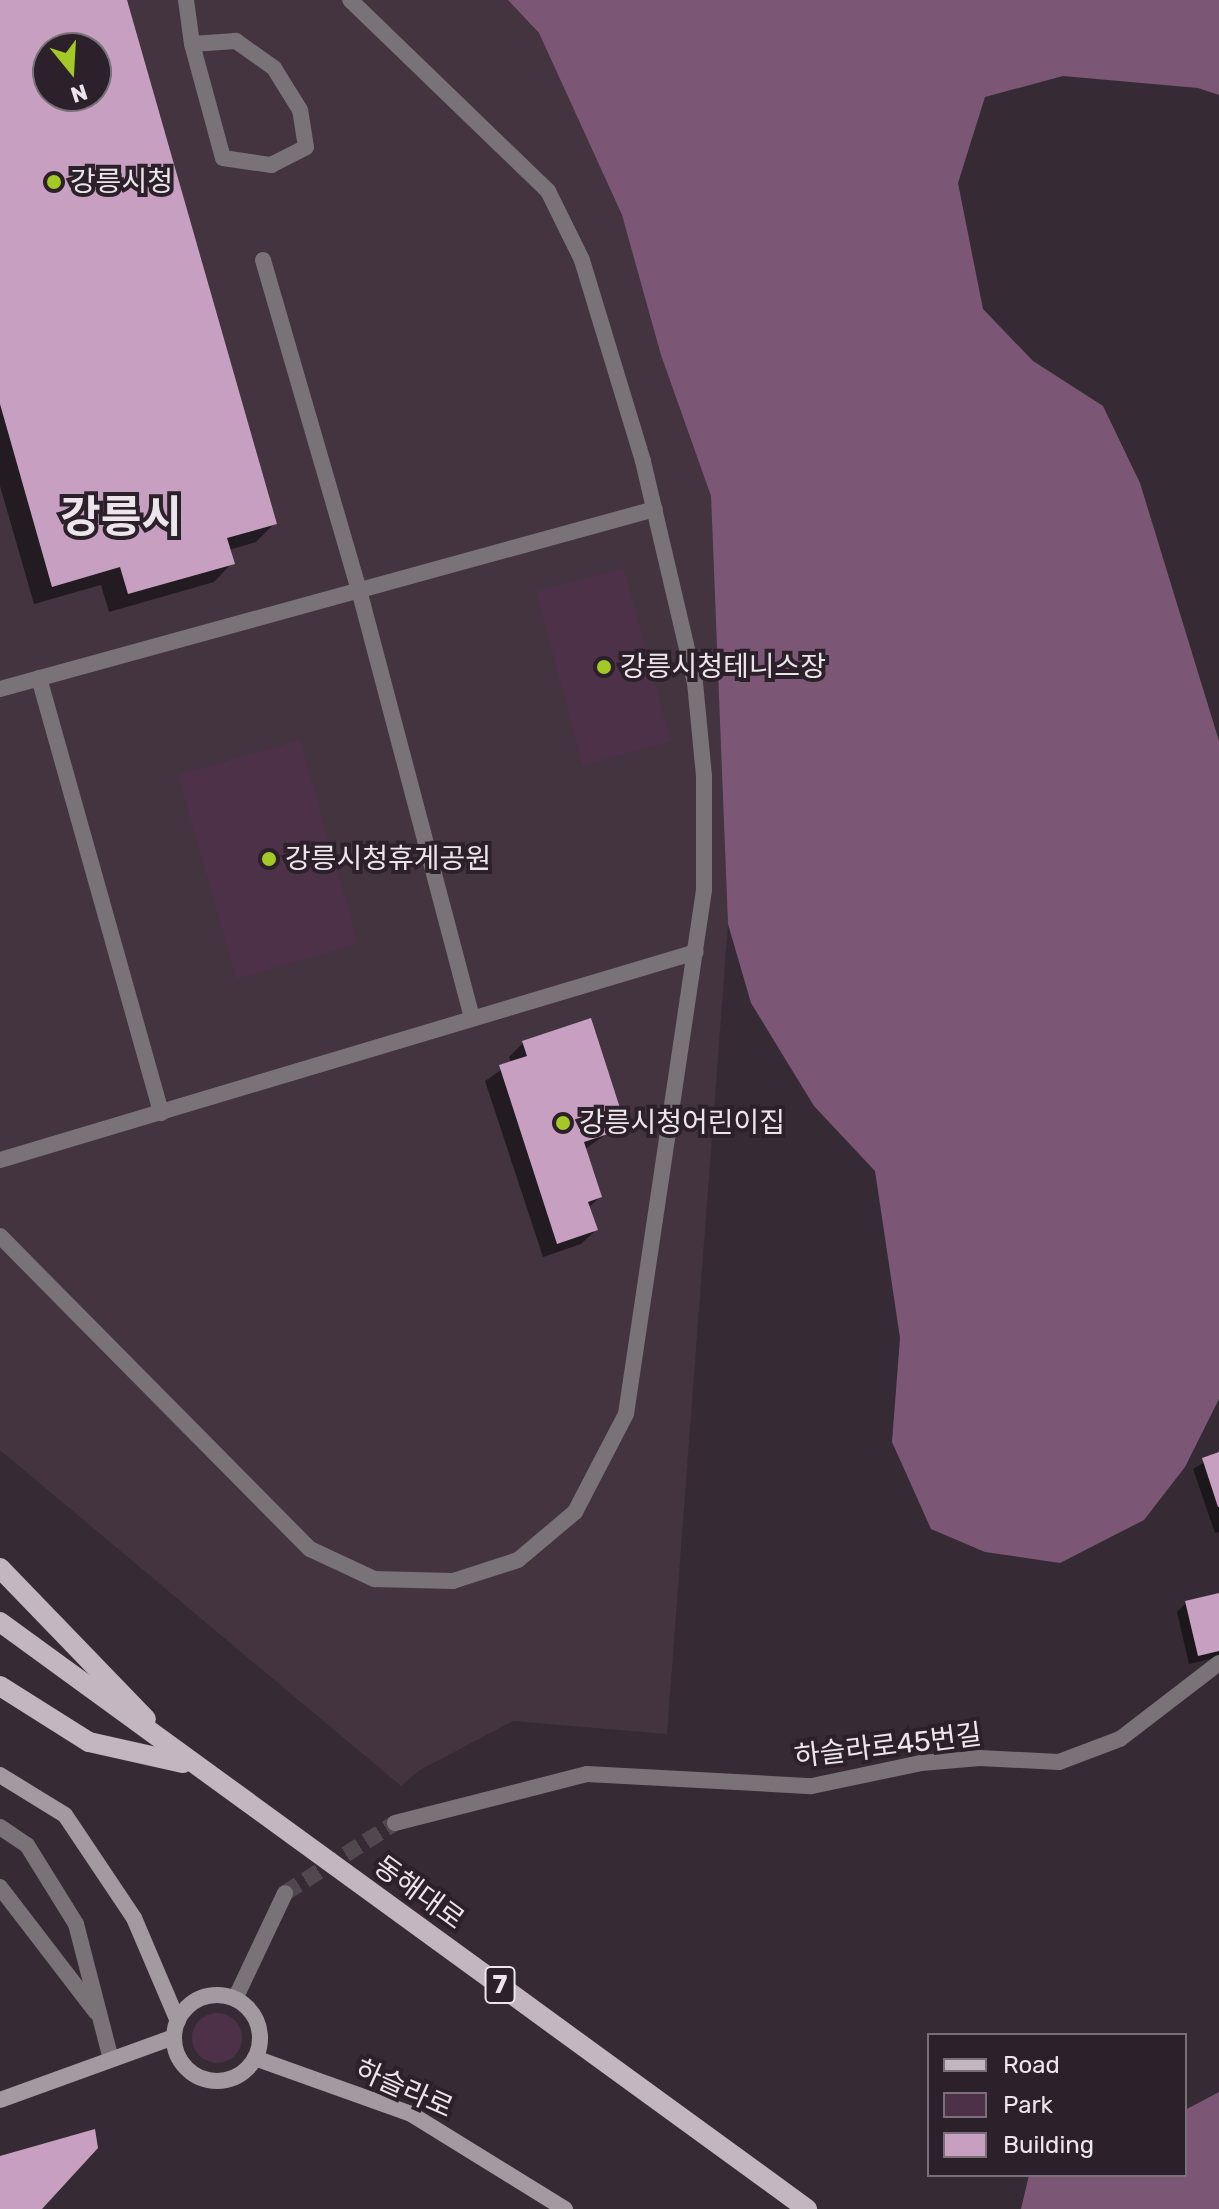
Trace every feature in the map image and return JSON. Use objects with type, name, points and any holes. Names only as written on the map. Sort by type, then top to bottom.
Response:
[{"type":"main road","points":[[0,1568],[190,1765]]},
{"type":"main road","name":"동해대로","points":[[0,1622],[190,1765],[807,2209]]},
{"type":"main road","points":[[0,1686],[89,1742],[190,1765]]},
{"type":"street","points":[[186,0],[192,44],[223,158],[271,165],[306,147],[300,110],[274,68],[236,41],[192,44]]},
{"type":"street","points":[[0,1236],[310,1549],[374,1579],[453,1581],[518,1560],[575,1512],[626,1414],[704,890],[704,776],[695,683],[655,509],[582,260],[548,191],[350,0]]},
{"type":"street","points":[[263,260],[359,590],[472,1018]]},
{"type":"street","points":[[0,689],[655,509]]},
{"type":"street","points":[[39,678],[161,1113]]},
{"type":"street","points":[[0,1160],[696,952]]},
{"type":"street","name":"하슬라로45번길","points":[[395,1823],[587,1774],[812,1786],[921,1763],[980,1758],[1059,1762],[1120,1739],[1219,1663]]},
{"type":"street","points":[[0,1775],[65,1815],[134,1918],[176,2029],[185,2066],[208,2080],[235,2077],[255,2058],[259,2031],[247,2007],[235,1999],[208,1996],[185,2009],[176,2029],[111,2059],[0,2100]]},
{"type":"street","points":[[0,1827],[27,1845],[76,1924],[111,2059]]},
{"type":"street","points":[[0,1887],[104,2023]]},
{"type":"street","points":[[235,1999],[285,1893]]},
{"type":"street","name":"하슬라로","points":[[255,2058],[411,2114],[565,2209]]},
{"type":"shaded area","points":[[0,0],[508,0],[539,33],[622,215],[711,496],[728,924],[667,1734],[513,1721],[420,1770],[401,1786],[0,1450]]},
{"type":"shaded area","points":[[508,0],[1219,0],[1219,95],[1198,88],[1063,76],[985,97],[958,183],[983,309],[1033,361],[1103,406],[1140,483],[1219,741],[1219,1399],[1185,1467],[1144,1520],[1060,1563],[985,1552],[931,1529],[892,1442],[900,1338],[875,1171],[814,1106],[751,1003],[728,924],[711,496],[661,355],[622,215],[539,33]]},
{"type":"shaded area","points":[[1219,2092],[1219,2209],[1021,2209],[1029,2177],[1187,2177],[1187,2109]]},
{"type":"green space","name":"강릉시청테니스장","points":[[624,568],[671,742],[583,765],[536,592]]},
{"type":"green space","name":"강릉시청휴게공원","points":[[300,740],[358,944],[236,979],[178,775]]},
{"type":"green space","points":[[217,2013],[234,2021],[242,2038],[234,2055],[217,2063],[200,2055],[192,2038],[200,2021]]},
{"type":"building","name":"강릉시청","points":[[0,0],[127,0],[277,524],[227,538],[235,564],[128,594],[120,567],[52,587],[0,404]]},
{"type":"building","name":"강릉시청어린이집","points":[[591,1018],[620,1108],[604,1113],[611,1133],[584,1142],[602,1197],[588,1202],[598,1230],[557,1244],[499,1065],[527,1056],[522,1041]]},
{"type":"building","points":[[1219,1452],[1219,1507],[1218,1507],[1202,1458]]},
{"type":"building","points":[[1219,1593],[1219,1651],[1198,1656],[1185,1601]]},
{"type":"building","points":[[95,2129],[98,2148],[42,2209],[0,2209],[0,2156]]},
{"type":"tunnel","points":[[285,1893],[395,1823]]},
{"type":"place","name":"강릉시청","points":[[54,182]]},
{"type":"place","name":"강릉시청테니스장","points":[[604,667]]},
{"type":"place","name":"강릉시청휴게공원","points":[[269,859]]},
{"type":"place","name":"강릉시청어린이집","points":[[563,1123]]},
{"type":"district","name":"강릉시","points":[[121,517]]}]
